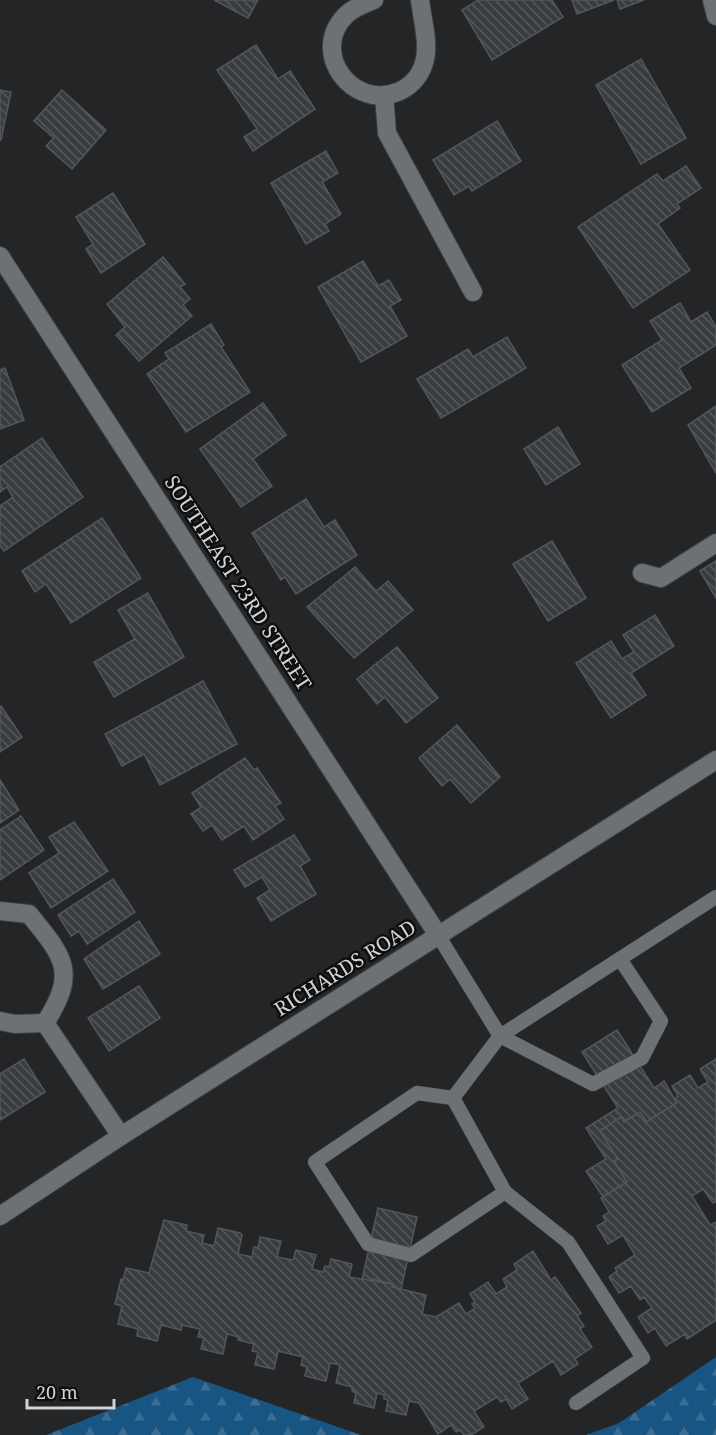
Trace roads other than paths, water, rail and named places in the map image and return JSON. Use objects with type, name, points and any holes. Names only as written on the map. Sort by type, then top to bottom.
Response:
[{"type":"street","points":[[374,0],[346,15],[338,26],[333,40],[332,54],[343,80],[354,89],[366,94],[384,95],[405,89],[422,69],[426,56],[420,0]]},
{"type":"street","points":[[712,0],[716,16]]},
{"type":"street","points":[[384,95],[387,133],[473,292]]},
{"type":"street","name":"SOUTHEAST 23RD STREET","points":[[0,256],[438,935]]},
{"type":"street","points":[[642,573],[661,578],[716,543]]},
{"type":"street","name":"RICHARDS ROAD","points":[[0,1216],[121,1136],[716,760]]},
{"type":"street","points":[[0,911],[29,914],[49,939],[65,970],[59,1000],[45,1023]]},
{"type":"street","points":[[0,1020],[15,1024],[45,1023]]},
{"type":"street","points":[[45,1023],[121,1136]]},
{"type":"lane","points":[[453,1098],[500,1036],[716,897]]},
{"type":"lane","points":[[438,935],[500,1036],[593,1084],[642,1058],[661,1021],[620,959]]},
{"type":"lane","points":[[453,1098],[417,1093],[315,1162],[368,1244],[411,1255],[505,1192]]},
{"type":"lane","points":[[453,1098],[505,1192],[568,1242],[642,1358],[576,1403]]}]
